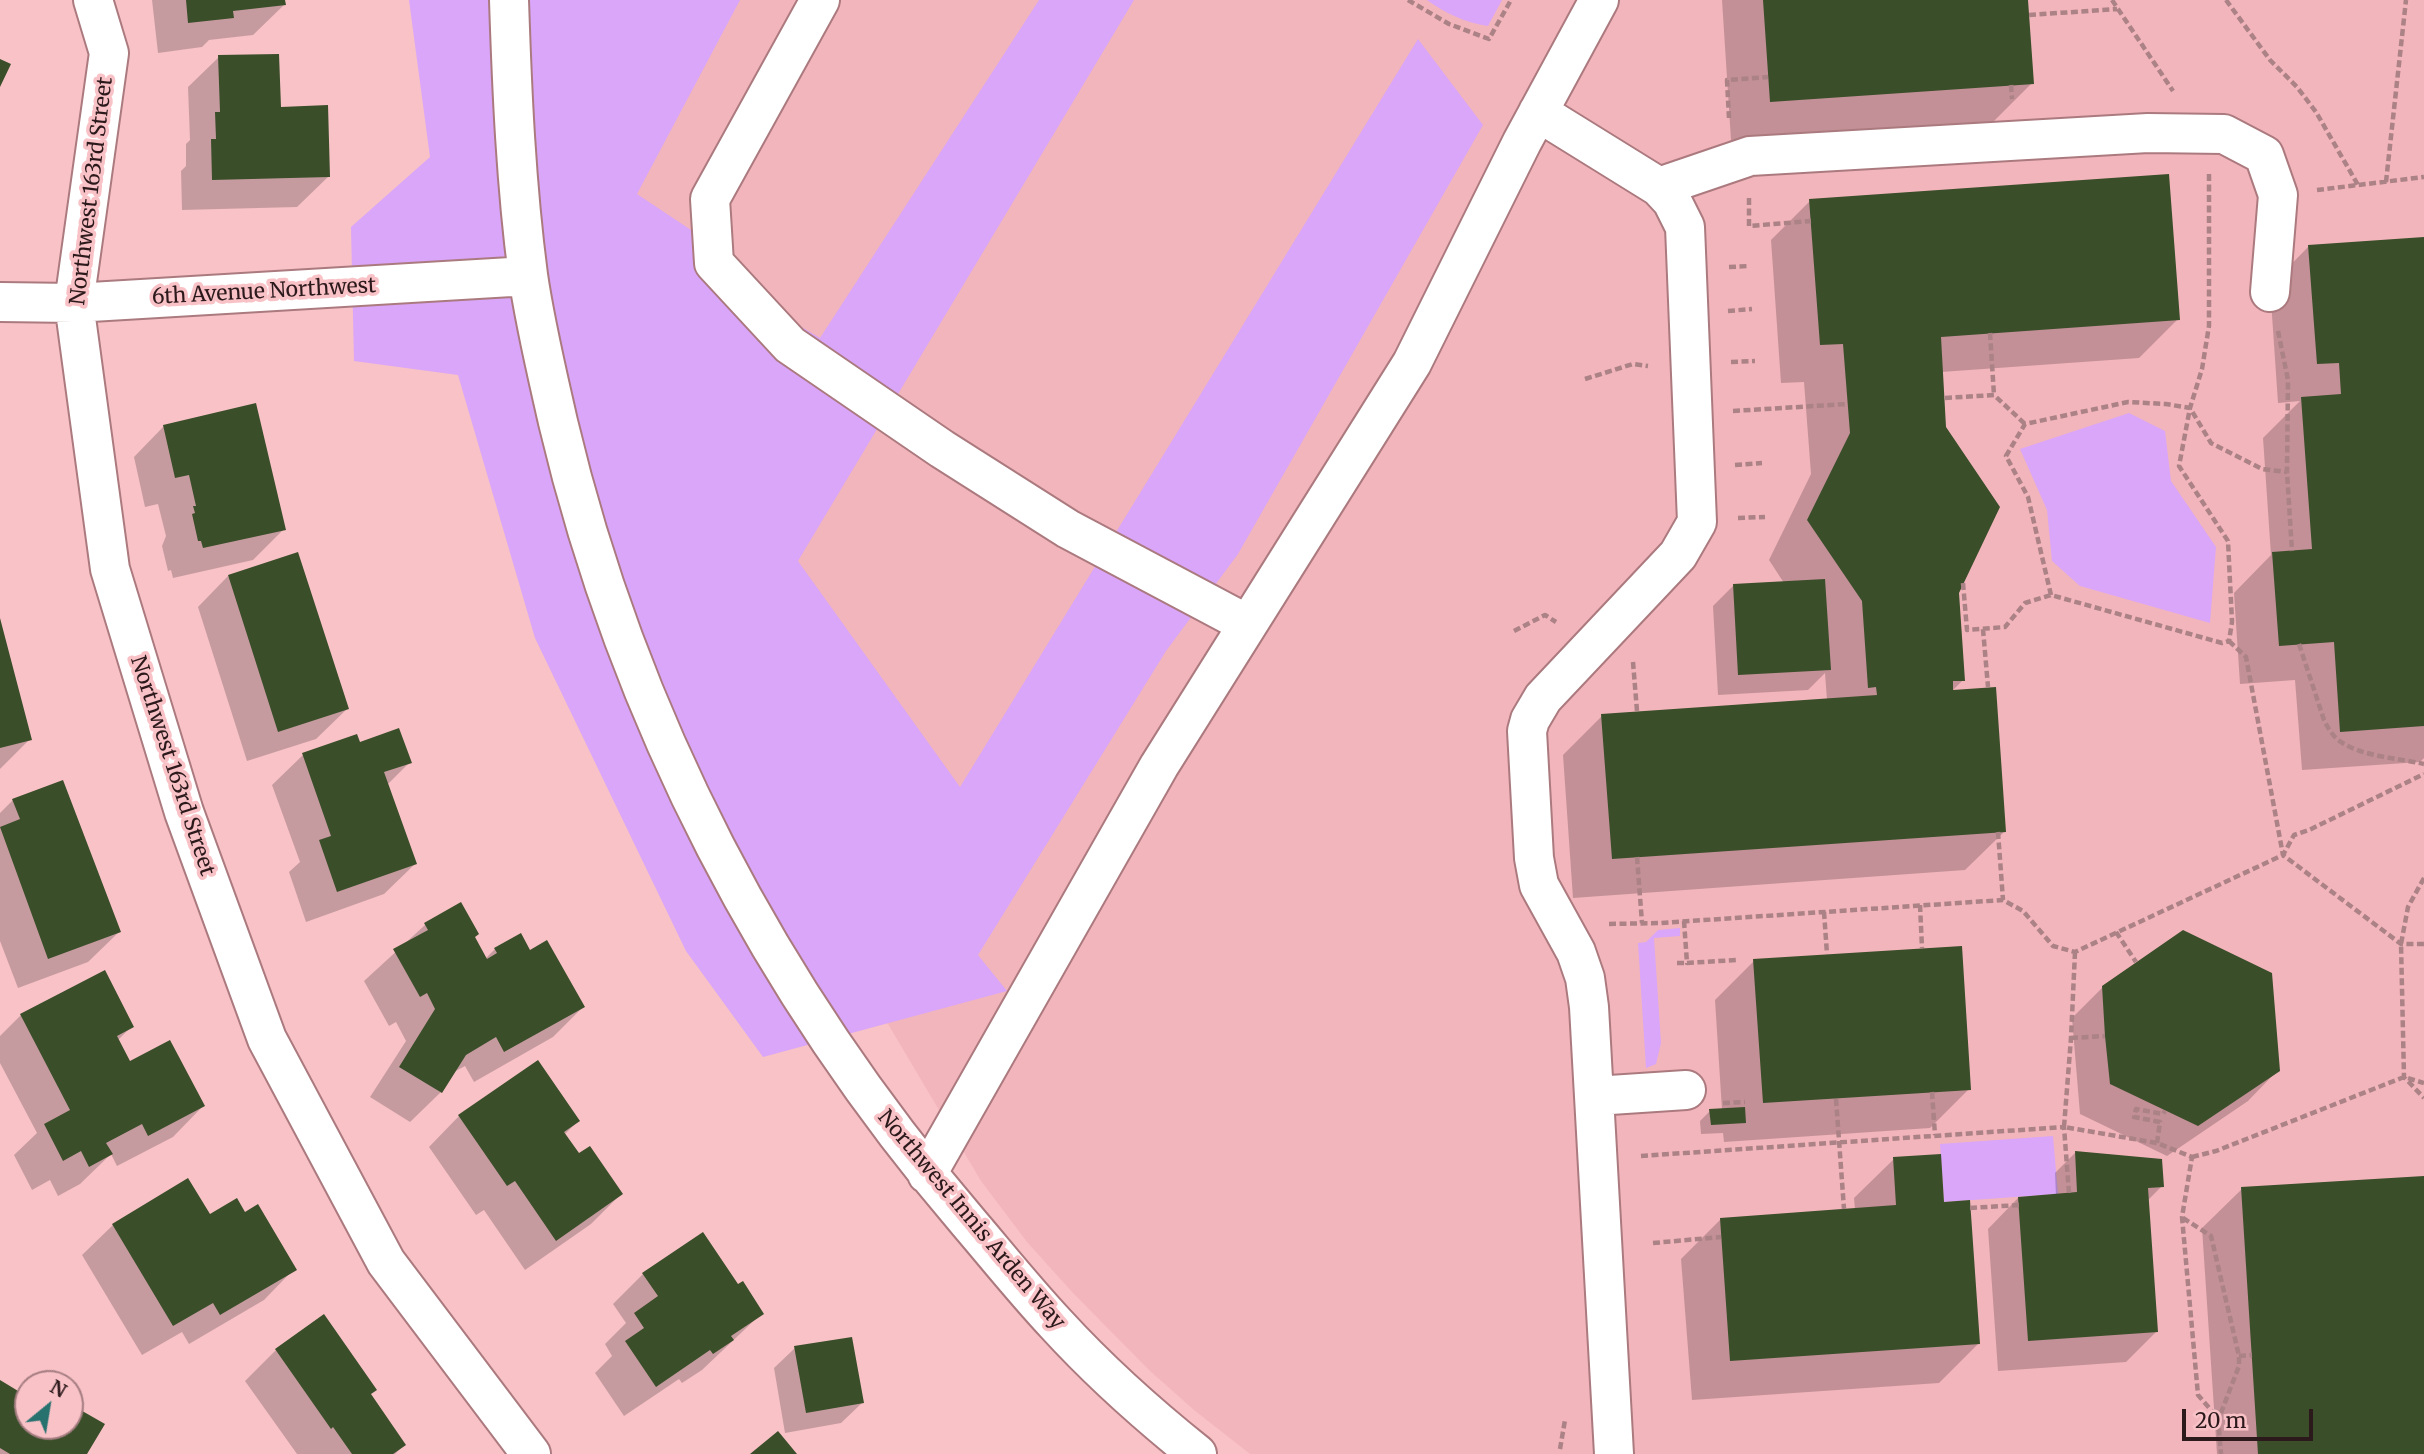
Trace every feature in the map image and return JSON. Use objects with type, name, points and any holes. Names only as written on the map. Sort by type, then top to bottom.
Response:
[{"type":"street","name":"Northwest 163rd Street","points":[[93,0],[109,52],[74,303],[110,569],[184,812],[267,1039],[386,1262],[531,1454]]},
{"type":"street","name":"Northwest Innis Arden Way","points":[[509,0],[515,141],[528,276],[552,399],[588,536],[627,653],[687,792],[732,880],[797,992],[861,1086],[927,1174],[1055,1324],[1102,1372],[1197,1454]]},
{"type":"street","points":[[820,0],[710,200],[714,263],[790,345],[942,449],[1068,529],[1247,624]]},
{"type":"street","points":[[927,1174],[1159,766],[1412,363],[1538,112],[1599,0]]},
{"type":"street","points":[[1538,112],[1659,187],[1672,201],[1685,227],[1697,522],[1678,555],[1543,698],[1527,731],[1539,886],[1563,925],[1585,978],[1595,1096],[1614,1454]]},
{"type":"street","points":[[1659,187],[1750,156],[2148,134],[2224,134],[2264,155],[2278,195],[2270,292]]},
{"type":"street","name":"6th Avenue Northwest","points":[[0,302],[74,303],[528,276]]},
{"type":"street","points":[[1595,1096],[1686,1090]]},
{"type":"path","points":[[1408,0],[1449,24],[1489,39],[1511,0]]},
{"type":"path","points":[[2112,0],[2202,134],[2209,154],[2209,326],[2202,369],[2190,408],[2179,466],[2228,541],[2232,622],[2229,641]]},
{"type":"path","points":[[2226,0],[2270,60],[2297,87],[2316,112],[2358,185]]},
{"type":"path","points":[[2386,182],[2406,0]]},
{"type":"path","points":[[2029,15],[2118,9]]},
{"type":"path","points":[[1730,123],[1727,80],[1768,77]]},
{"type":"path","points":[[2011,85],[2012,100]]},
{"type":"path","points":[[2278,195],[2424,177]]},
{"type":"path","points":[[1749,226],[1811,221]]},
{"type":"path","points":[[1742,266],[1749,265]]},
{"type":"path","points":[[2270,292],[2288,380],[2287,472],[2292,551]]},
{"type":"path","points":[[1744,310],[1752,309]]},
{"type":"path","points":[[1990,333],[1994,395],[2025,424]]},
{"type":"path","points":[[1748,361],[1755,361]]},
{"type":"path","points":[[1585,379],[1633,364],[1656,367]]},
{"type":"path","points":[[1945,398],[1994,395]]},
{"type":"path","points":[[2051,594],[2028,497],[2006,456],[2025,424],[2128,402],[2190,408],[2211,443],[2262,469],[2287,472]]},
{"type":"path","points":[[1751,410],[1847,404]]},
{"type":"path","points":[[1754,464],[1762,463]]},
{"type":"path","points":[[1758,517],[1765,517]]},
{"type":"path","points":[[1963,583],[1967,629],[2005,627],[2025,603],[2051,594],[2222,643],[2229,641]]},
{"type":"path","points":[[1514,631],[1545,615]]},
{"type":"path","points":[[1983,629],[1988,687]]},
{"type":"path","points":[[2229,641],[2246,657],[2284,855],[2401,944],[2424,944]]},
{"type":"path","points":[[2299,644],[2324,720],[2339,741],[2358,750],[2424,764]]},
{"type":"path","points":[[1629,655],[1634,665],[1637,711]]},
{"type":"path","points":[[1563,925],[1684,921],[2003,900],[2023,911],[2053,946],[2075,952],[2284,855],[2294,835],[2424,774]]},
{"type":"path","points":[[1998,832],[2003,900]]},
{"type":"path","points":[[1637,857],[1642,923]]},
{"type":"path","points":[[2424,878],[2408,907],[2401,944],[2404,1077],[2424,1098]]},
{"type":"path","points":[[1920,905],[1922,948]]},
{"type":"path","points":[[1824,912],[1827,954]]},
{"type":"path","points":[[1684,921],[1687,963]]},
{"type":"path","points":[[2116,932],[2136,962]]},
{"type":"path","points":[[2069,1193],[2064,1127],[2075,952]]},
{"type":"path","points":[[1678,963],[1736,960]]},
{"type":"path","points":[[2071,1038],[2105,1036]]},
{"type":"path","points":[[1641,1156],[2064,1127],[2157,1143],[2192,1157],[2242,1141],[2404,1077],[2424,1083]]},
{"type":"path","points":[[1932,1092],[1935,1135]]},
{"type":"path","points":[[1836,1099],[1844,1209]]},
{"type":"path","points":[[2157,1143],[2160,1122],[2134,1117],[2136,1110],[2163,1114],[2165,1111]]},
{"type":"path","points":[[2192,1157],[2182,1217],[2198,1395],[2218,1418]]},
{"type":"path","points":[[1970,1208],[2019,1205]]},
{"type":"path","points":[[2182,1217],[2211,1236],[2239,1356],[2239,1366],[2218,1418],[2221,1454]]},
{"type":"path","points":[[1653,1242],[1721,1237]]},
{"type":"path","points":[[2239,1356],[2252,1355]]},
{"type":"path","points":[[1560,1449],[1565,1420]]},
{"type":"shaded area","points":[[409,0],[740,0],[637,194],[727,254],[768,307],[820,338],[1039,0],[1134,0],[798,561],[960,787],[1418,39],[1483,125],[1238,554],[1166,651],[978,955],[1007,991],[763,1057],[686,951],[535,638],[458,375],[354,361],[351,227],[430,157]]},
{"type":"shaded area","points":[[530,0],[2424,0],[2424,1454],[1250,1454],[1150,1371],[1073,1293],[1027,1242],[981,1181],[888,1024],[819,978]]},
{"type":"shaded area","points":[[1427,0],[1502,0],[1488,26],[1456,17]]},
{"type":"shaded area","points":[[2129,413],[2165,431],[2171,481],[2216,547],[2210,623],[2080,586],[2052,561],[2047,510],[2020,449]]},
{"type":"shaded area","points":[[1680,928],[1680,936],[1654,938],[1661,1043],[1656,1064],[1646,1068],[1638,943],[1646,942],[1658,930]]},
{"type":"shaded area","points":[[2053,1136],[2058,1194],[1944,1202],[1940,1144]]},
{"type":"building","points":[[186,0],[285,0],[286,5],[233,11],[234,18],[188,23]]},
{"type":"building","points":[[1763,0],[2028,0],[2034,84],[1770,102]]},
{"type":"building","points":[[279,54],[281,107],[328,105],[330,177],[212,180],[211,139],[216,139],[215,112],[220,112],[218,55]]},
{"type":"building","points":[[0,59],[11,64],[0,87]]},
{"type":"building","points":[[2169,174],[2180,320],[1941,337],[1946,427],[2000,507],[1959,593],[1965,681],[1953,681],[1953,690],[1996,687],[2006,832],[1612,859],[1601,714],[1877,695],[1876,687],[1868,688],[1862,601],[1807,520],[1850,433],[1843,344],[1820,345],[1809,199]]},
{"type":"building","points":[[2424,237],[2424,726],[2340,732],[2334,642],[2279,646],[2272,552],[2312,549],[2301,397],[2341,394],[2339,363],[2317,364],[2308,245]]},
{"type":"building","points":[[256,403],[286,530],[203,548],[201,541],[198,541],[192,514],[195,513],[193,506],[196,506],[189,475],[175,478],[163,425]]},
{"type":"building","points":[[298,552],[349,709],[278,732],[228,575]]},
{"type":"building","points":[[1825,579],[1831,670],[1738,675],[1733,584]]},
{"type":"building","points":[[0,618],[32,740],[0,748]]},
{"type":"building","points":[[399,728],[412,763],[384,772],[417,864],[337,892],[319,840],[331,836],[302,753],[357,734],[360,742]]},
{"type":"building","points":[[63,780],[121,932],[48,959],[0,827],[20,819],[12,799]]},
{"type":"building","points":[[461,902],[479,934],[475,937],[487,959],[497,953],[494,948],[521,933],[530,950],[547,940],[585,1007],[504,1052],[496,1037],[466,1055],[442,1093],[399,1067],[435,1009],[427,993],[420,997],[393,949],[428,930],[424,923]]},
{"type":"building","points":[[2183,930],[2272,973],[2280,1071],[2198,1126],[2110,1084],[2105,1036],[2102,986]]},
{"type":"building","points":[[1962,946],[1971,1090],[1763,1103],[1753,959]]},
{"type":"building","points":[[105,970],[134,1027],[117,1036],[130,1061],[170,1040],[205,1106],[148,1136],[142,1124],[106,1143],[113,1154],[89,1167],[81,1151],[63,1161],[44,1124],[70,1110],[20,1014]]},
{"type":"building","points":[[538,1060],[580,1121],[564,1132],[579,1153],[590,1146],[623,1194],[556,1241],[515,1181],[507,1186],[458,1115]]},
{"type":"building","points":[[1745,1107],[1746,1123],[1711,1125],[1709,1109]]},
{"type":"building","points":[[2075,1151],[2162,1159],[2164,1187],[2148,1188],[2158,1332],[2028,1341],[2018,1197],[2077,1192]]},
{"type":"building","points":[[1941,1154],[1944,1202],[1970,1200],[1980,1344],[1730,1361],[1720,1218],[1896,1205],[1893,1157]]},
{"type":"building","points":[[2424,1176],[2424,1454],[2258,1454],[2241,1187]]},
{"type":"building","points":[[188,1178],[210,1214],[237,1198],[245,1212],[258,1204],[297,1270],[220,1315],[213,1303],[173,1326],[112,1224]]},
{"type":"building","points":[[703,1232],[738,1284],[743,1281],[764,1314],[731,1336],[734,1340],[713,1354],[710,1350],[656,1387],[625,1341],[644,1328],[634,1313],[658,1296],[642,1273]]},
{"type":"building","points":[[324,1314],[377,1390],[371,1394],[406,1445],[393,1454],[352,1454],[333,1427],[331,1429],[275,1349]]},
{"type":"building","points":[[852,1337],[864,1403],[806,1413],[794,1346]]},
{"type":"building","points":[[0,1380],[14,1388],[14,1440],[84,1440],[84,1412],[105,1424],[87,1454],[10,1454],[0,1448]]},
{"type":"building","points":[[778,1431],[797,1454],[750,1454]]}]
